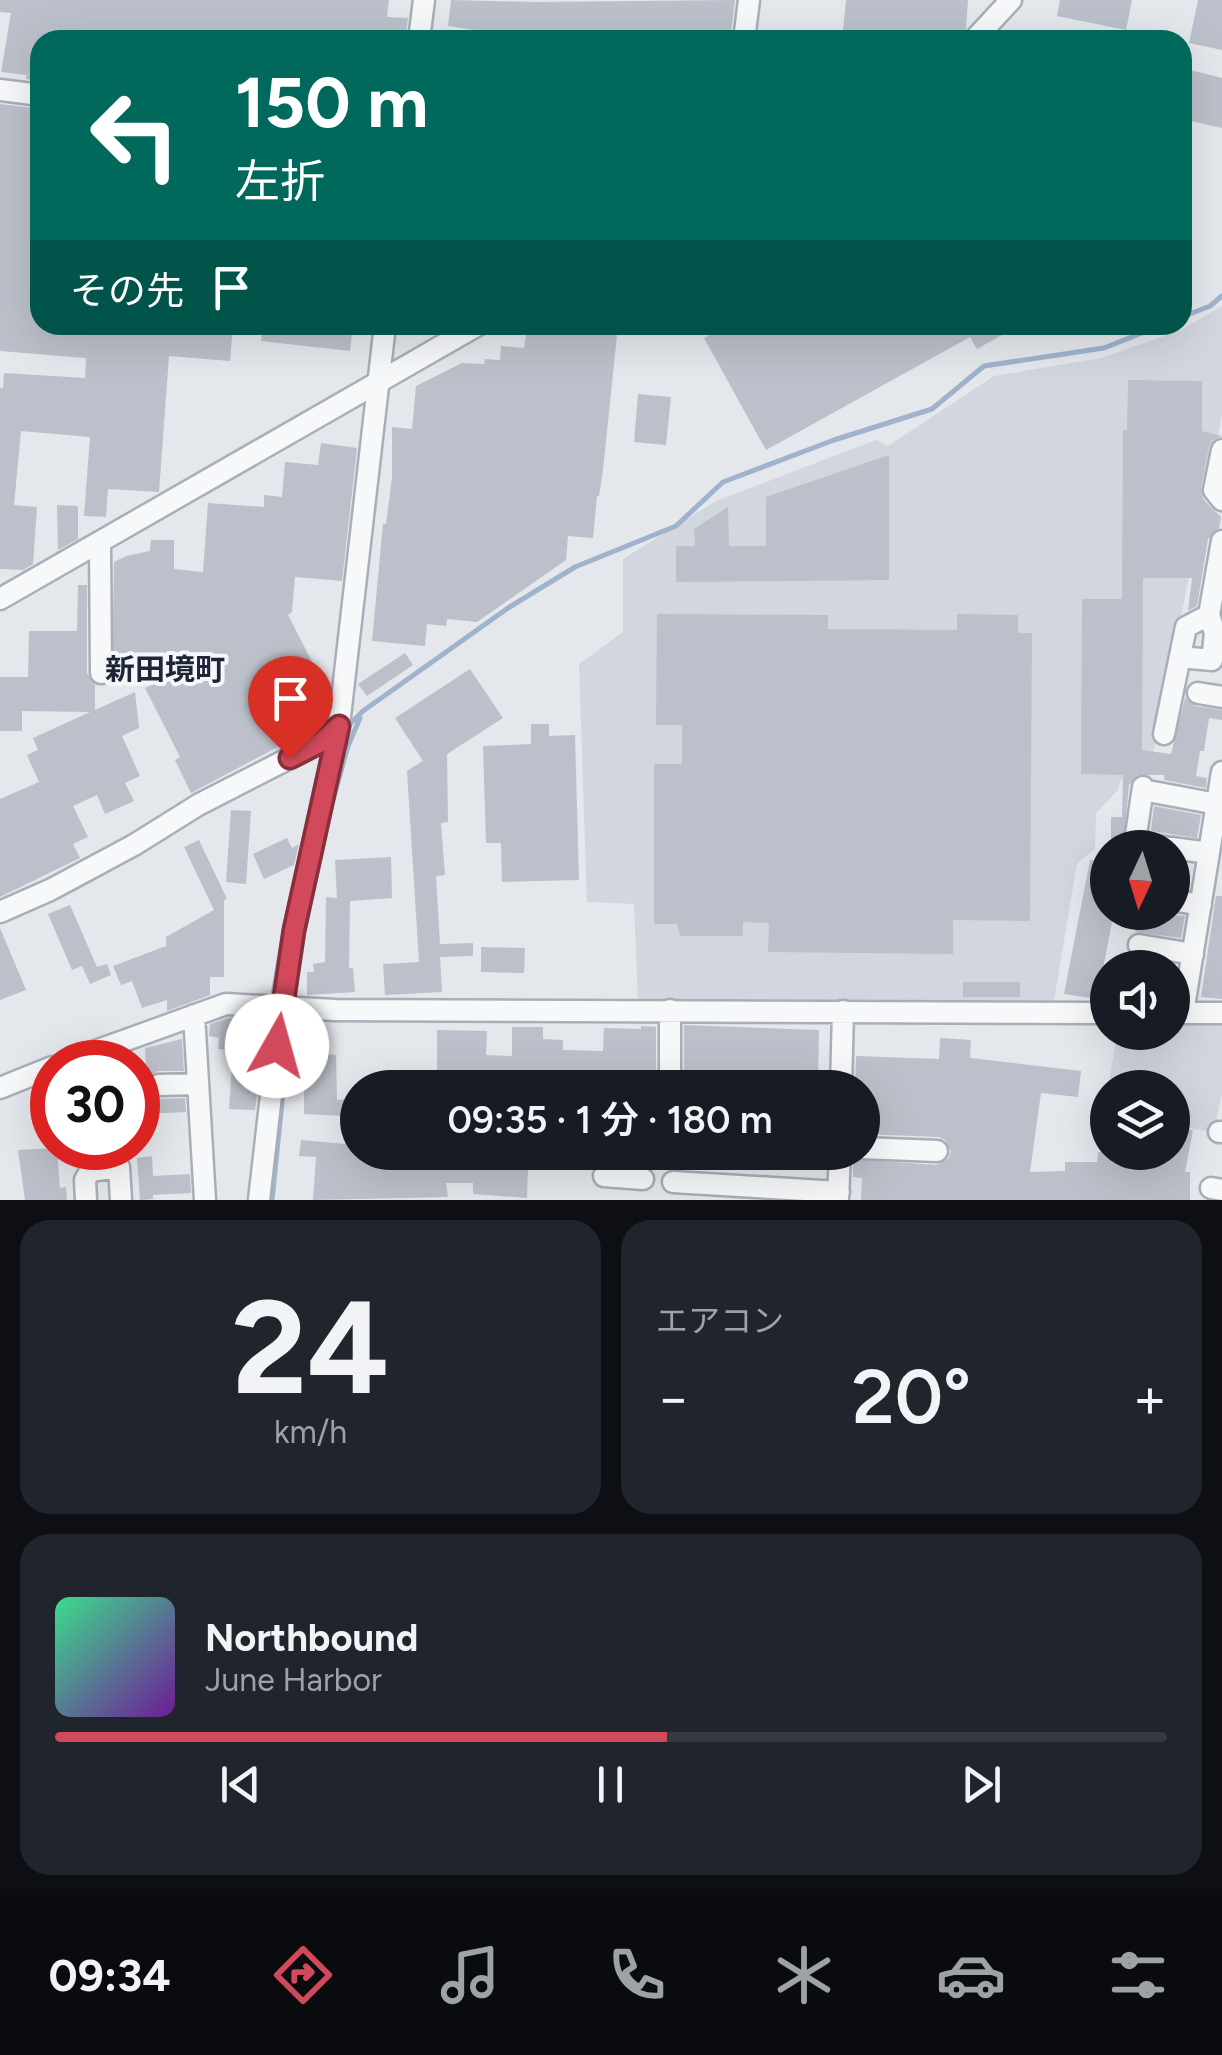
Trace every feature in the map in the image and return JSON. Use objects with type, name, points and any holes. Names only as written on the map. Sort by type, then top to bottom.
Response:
[{"type":"street","points":[[421,30],[424,0]]},
{"type":"street","points":[[745,30],[749,0]]},
{"type":"street","points":[[983,30],[1011,0]]},
{"type":"street","points":[[0,90],[30,94]]},
{"type":"street","points":[[260,1200],[281,1008],[294,930],[339,726],[384,335]]},
{"type":"street","points":[[0,599],[461,335]]},
{"type":"street","points":[[1222,450],[1214,490],[1222,500]]},
{"type":"street","points":[[1180,657],[1212,660],[1215,633],[1209,615],[1222,541]]},
{"type":"street","points":[[100,542],[101,673]]},
{"type":"street","points":[[1164,734],[1186,626],[1209,615]]},
{"type":"street","points":[[1198,693],[1222,696]]},
{"type":"street","points":[[0,912],[134,845],[198,805],[321,742],[339,726]]},
{"type":"street","points":[[1190,966],[1201,905],[1214,884],[1210,853],[1222,772]]},
{"type":"street","points":[[1137,830],[1148,789],[1217,804]]},
{"type":"street","points":[[1190,850],[1210,853]]},
{"type":"street","points":[[1190,903],[1201,905]]},
{"type":"street","points":[[1138,945],[1193,954]]},
{"type":"street","points":[[125,1040],[226,1004],[281,1008],[1090,1013]]},
{"type":"street","points":[[670,1010],[670,1070]]},
{"type":"street","points":[[841,1070],[843,1011]]},
{"type":"street","points":[[1190,1013],[1222,1014]]},
{"type":"street","points":[[194,1015],[205,1200]]},
{"type":"street","points":[[0,1088],[30,1076]]},
{"type":"street","points":[[160,1085],[198,1084]]},
{"type":"street","points":[[880,1149],[937,1151]]},
{"type":"street","points":[[86,1200],[85,1180],[90,1171],[119,1167],[122,1200]]},
{"type":"street","points":[[624,1170],[624,1177]]},
{"type":"street","points":[[673,1182],[838,1196],[839,1170]]},
{"type":"shaded area","points":[[1222,306],[1222,415],[1148,779],[1121,780],[1118,790],[1096,813],[1096,830],[1090,830],[1090,853],[1077,864],[1054,1001],[638,1001],[634,904],[587,902],[579,664],[623,632],[623,559],[716,501],[876,440],[888,446],[994,376],[1101,358],[1167,335],[1192,335],[1192,324]]},
{"type":"shaded area","points":[[1190,1023],[1222,1023],[1222,1094],[1214,1132],[1190,1128],[1190,1070],[1111,1070],[1114,1050],[1190,1050]]},
{"type":"building","points":[[0,0],[389,0],[387,17],[408,18],[406,30],[30,30],[30,80],[26,79],[27,75],[1,72],[11,13],[0,12]]},
{"type":"building","points":[[451,0],[735,0],[731,30],[475,30],[448,26]]},
{"type":"building","points":[[846,0],[968,0],[966,30],[843,30]]},
{"type":"building","points":[[1060,0],[1132,0],[1126,30],[1057,16]]},
{"type":"building","points":[[1198,0],[1222,0],[1222,50],[1192,44]]},
{"type":"building","points":[[1192,70],[1222,78],[1222,128],[1192,121]]},
{"type":"building","points":[[0,104],[30,108],[30,335],[232,335],[230,361],[169,356],[159,492],[108,489],[106,517],[84,516],[90,437],[21,431],[14,505],[37,507],[33,564],[23,570],[0,569],[0,388],[4,373],[85,378],[86,358],[0,351]]},
{"type":"building","points":[[262,335],[352,335],[350,351],[261,341]]},
{"type":"building","points":[[526,335],[617,335],[593,538],[568,536],[566,560],[477,622],[447,619],[446,626],[427,624],[425,646],[372,641],[383,524],[392,478],[392,427],[412,429],[416,386],[462,363],[500,360],[501,346],[524,348]]},
{"type":"building","points":[[1002,335],[977,349],[970,337],[766,450],[704,338]]},
{"type":"building","points":[[1128,380],[1202,381],[1202,431],[1222,436],[1209,446],[1201,487],[1203,499],[1221,517],[1219,528],[1208,539],[1197,606],[1188,611],[1192,578],[1143,578],[1142,750],[1171,754],[1185,698],[1195,706],[1222,710],[1222,720],[1209,718],[1204,751],[1200,751],[1196,776],[1207,778],[1206,788],[1164,780],[1164,775],[1137,775],[1129,785],[1125,830],[1111,830],[1111,817],[1122,817],[1123,775],[1081,774],[1082,599],[1122,599],[1123,430],[1127,430]]},
{"type":"building","points":[[638,394],[671,397],[666,445],[634,442]]},
{"type":"building","points":[[321,443],[357,448],[342,581],[295,577],[292,612],[288,615],[320,677],[301,687],[319,725],[191,793],[175,760],[180,757],[145,688],[158,682],[141,682],[131,662],[133,681],[112,680],[114,562],[150,551],[151,540],[174,540],[174,569],[203,572],[208,503],[264,507],[264,495],[282,497],[285,462],[318,465]]},
{"type":"building","points":[[889,455],[889,580],[676,582],[676,546],[695,546],[694,529],[728,507],[729,546],[766,546],[766,497]]},
{"type":"building","points":[[57,505],[78,506],[78,539],[58,550]]},
{"type":"building","points":[[78,585],[87,585],[87,673],[95,685],[95,710],[135,692],[139,728],[122,736],[140,776],[125,783],[134,801],[105,814],[97,795],[73,806],[88,837],[73,844],[80,858],[0,897],[0,799],[39,782],[27,755],[38,750],[33,738],[90,712],[22,711],[22,731],[0,731],[0,677],[28,677],[29,631],[77,631]]},
{"type":"building","points":[[657,614],[828,615],[828,629],[957,630],[957,614],[1018,615],[1018,633],[1032,633],[1030,921],[953,920],[953,954],[768,952],[769,923],[743,922],[743,936],[680,936],[677,924],[654,924],[654,764],[682,764],[682,725],[656,725]]},
{"type":"building","points":[[405,653],[413,665],[367,696],[358,684]]},
{"type":"building","points":[[470,669],[503,718],[447,754],[448,822],[441,823],[445,875],[436,876],[440,944],[473,943],[473,956],[440,957],[442,992],[385,995],[383,964],[419,962],[407,771],[423,761],[395,718]]},
{"type":"building","points":[[531,724],[549,724],[549,736],[575,735],[579,880],[502,882],[501,843],[486,843],[483,746],[531,744]]},
{"type":"building","points":[[1154,806],[1201,815],[1197,838],[1190,837],[1190,830],[1151,830]]},
{"type":"building","points":[[231,810],[251,811],[246,884],[226,882]]},
{"type":"building","points":[[287,838],[292,848],[299,844],[294,865],[264,879],[253,854]]},
{"type":"building","points":[[199,840],[227,899],[224,977],[210,977],[210,995],[167,1011],[167,1000],[142,1008],[132,981],[121,985],[113,966],[166,946],[166,937],[214,910],[184,847]]},
{"type":"building","points":[[391,857],[392,898],[350,901],[349,968],[353,968],[355,992],[307,995],[307,972],[314,972],[313,964],[325,962],[326,897],[337,898],[335,860]]},
{"type":"building","points":[[1090,860],[1090,930],[1110,930],[1107,950],[1090,950],[1090,998],[1064,994]]},
{"type":"building","points":[[1216,896],[1222,896],[1222,999],[1201,997]]},
{"type":"building","points":[[70,905],[97,967],[107,964],[111,975],[90,984],[82,966],[72,970],[48,914]]},
{"type":"building","points":[[0,928],[26,990],[0,1000]]},
{"type":"building","points":[[1136,930],[1182,930],[1181,938]]},
{"type":"building","points":[[481,947],[525,948],[524,973],[481,972]]},
{"type":"building","points":[[963,982],[1020,982],[1020,997],[963,997]]},
{"type":"building","points":[[228,1018],[266,1020],[255,1110],[229,1109],[233,1050],[218,1049],[219,1038],[209,1036],[210,1024]]},
{"type":"building","points":[[684,1025],[819,1030],[818,1070],[684,1070]]},
{"type":"building","points":[[512,1027],[543,1027],[543,1039],[563,1040],[563,1050],[603,1051],[604,1028],[656,1027],[656,1070],[437,1070],[437,1030],[487,1031],[486,1055],[512,1056]]},
{"type":"building","points":[[940,1038],[971,1040],[970,1058],[1081,1071],[1078,1097],[1041,1093],[1030,1172],[1065,1171],[1065,1162],[1090,1162],[1090,1170],[1185,1170],[1190,1172],[1190,1200],[861,1200],[862,1178],[853,1177],[853,1170],[880,1170],[880,1161],[936,1165],[948,1159],[951,1151],[939,1137],[880,1135],[880,1070],[856,1070],[856,1056],[939,1059]]},
{"type":"building","points":[[182,1039],[184,1071],[160,1071],[160,1044]]},
{"type":"building","points":[[308,1053],[336,1055],[340,1116],[304,1114]]},
{"type":"building","points":[[185,1098],[186,1112],[160,1113],[160,1099]]},
{"type":"building","points":[[301,1140],[340,1144],[340,1170],[528,1170],[527,1198],[473,1194],[473,1183],[446,1183],[448,1197],[313,1200],[316,1157],[299,1156]]},
{"type":"building","points":[[30,1149],[30,1170],[59,1170],[60,1188],[66,1187],[67,1200],[25,1200],[18,1150]]},
{"type":"building","points":[[138,1170],[153,1170],[153,1176],[190,1174],[191,1193],[153,1195],[153,1199],[140,1200]]},
{"type":"waterway","points":[[1192,313],[1222,296]]},
{"type":"waterway","points":[[346,728],[363,711],[508,608],[575,567],[676,526],[723,482],[834,440],[932,409],[984,366],[1104,348],[1137,335]]},
{"type":"waterway","points":[[331,807],[360,718]]},
{"type":"waterway","points":[[58,897],[110,869]]},
{"type":"waterway","points":[[293,1003],[305,925]]},
{"type":"waterway","points":[[272,1200],[291,1014]]},
{"type":"district","name":"新田境町","points":[[165,669]]},
{"type":"route","points":[[277,1046],[294,930],[339,726],[321,742],[290,758]]}]
